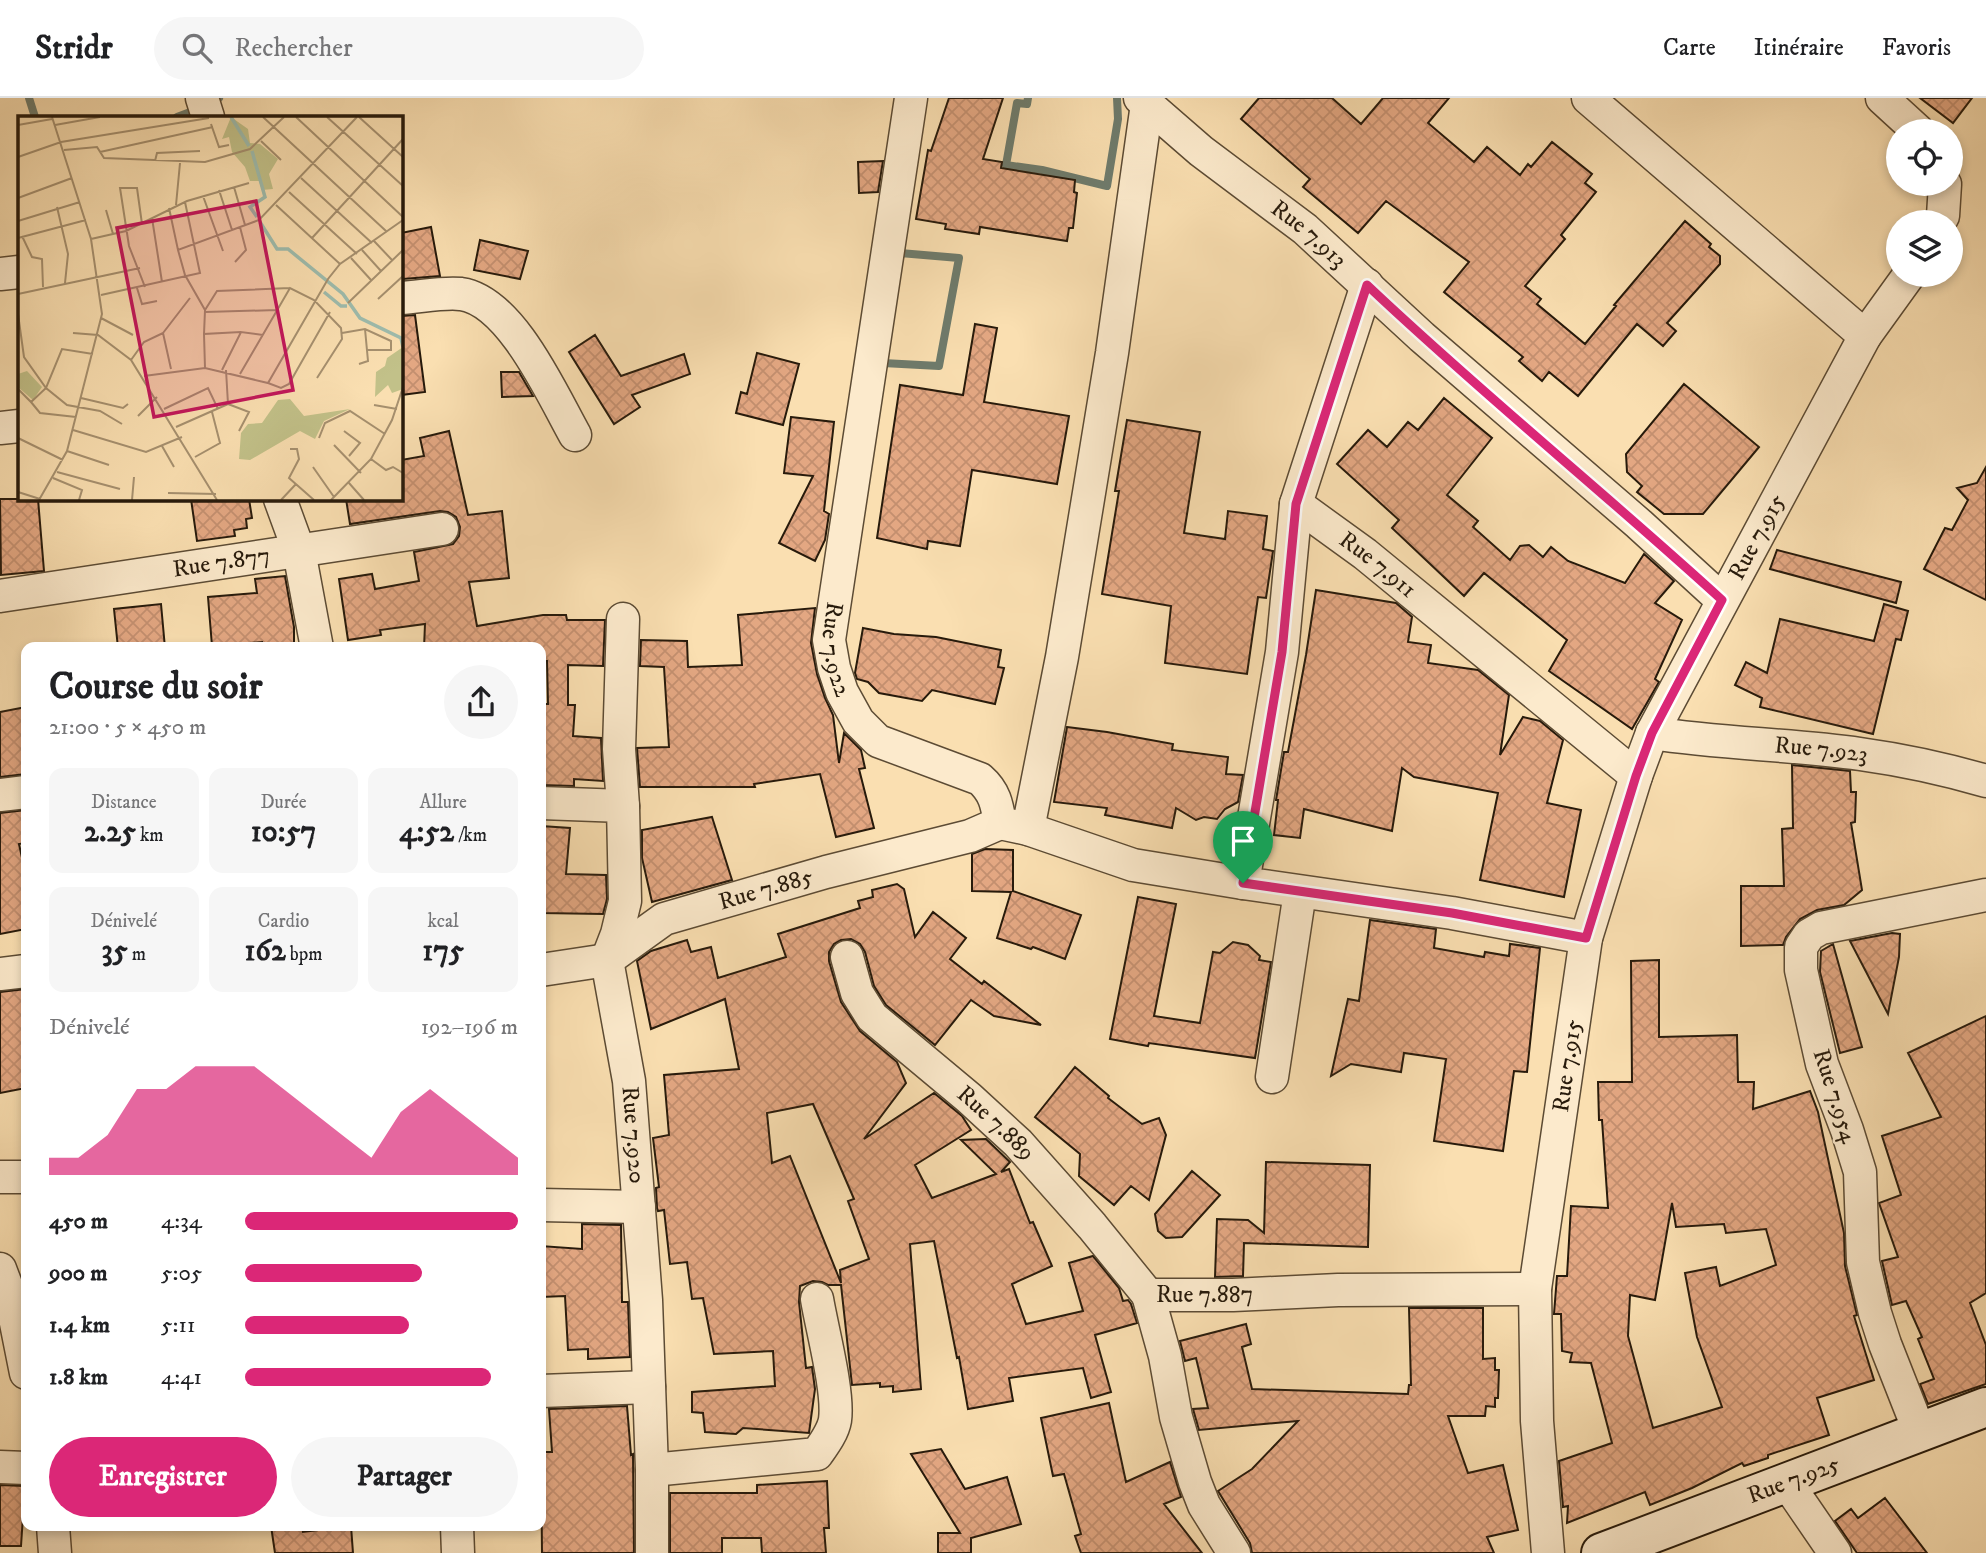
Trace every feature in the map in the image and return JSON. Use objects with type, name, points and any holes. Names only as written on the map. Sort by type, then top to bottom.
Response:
[{"type":"street","name":"Rue 7.922","points":[[911,98],[829,640],[842,692],[858,721],[878,741],[980,779],[989,787],[1014,826]]},
{"type":"street","points":[[1588,98],[1865,336]]},
{"type":"street","points":[[1882,98],[1905,119]]},
{"type":"street","points":[[1143,101],[1112,352],[1062,657],[1014,826],[1133,865],[1452,913],[1586,938]]},
{"type":"street","name":"Rue 7.913","points":[[1143,101],[1201,151],[1305,229],[1422,337],[1639,524],[1722,600]]},
{"type":"street","points":[[0,274],[18,272]]},
{"type":"street","points":[[1243,883],[1282,652],[1296,504],[1367,285]]},
{"type":"street","name":"Rue 7.915","points":[[1548,1553],[1537,1421],[1535,1289],[1586,938],[1652,733],[1865,336],[1900,287]]},
{"type":"street","points":[[402,298],[461,294],[479,300],[498,314],[521,340],[575,435]]},
{"type":"street","points":[[0,428],[18,426]]},
{"type":"street","points":[[280,500],[299,551],[316,642]]},
{"type":"street","name":"Rue 7.911","points":[[1296,504],[1365,554],[1636,776]]},
{"type":"street","name":"Rue 7.877","points":[[0,596],[442,529]]},
{"type":"street","name":"Rue 7.920","points":[[623,619],[619,749],[625,901],[607,960],[629,1081],[639,1207],[646,1300],[652,1553]]},
{"type":"street","name":"Rue 7.923","points":[[1652,733],[1696,740],[1858,753],[1925,765],[1986,781]]},
{"type":"street","points":[[0,795],[21,793]]},
{"type":"street","points":[[546,803],[623,806]]},
{"type":"street","name":"Rue 7.885","points":[[546,969],[607,960],[664,919],[826,872],[1014,826]]},
{"type":"street","points":[[1272,1077],[1300,892]]},
{"type":"street","name":"Rue 7.954","points":[[1920,1433],[1875,1313],[1863,1262],[1860,1172],[1822,1064],[1801,970],[1801,947],[1810,935],[1821,928],[1986,895]]},
{"type":"street","name":"Rue 7.889","points":[[847,957],[860,1000],[872,1017],[1018,1143],[1148,1294]]},
{"type":"street","points":[[0,974],[21,972]]},
{"type":"street","points":[[0,1177],[21,1177]]},
{"type":"street","points":[[546,1205],[639,1207]]},
{"type":"street","points":[[4,1289],[21,1354]]},
{"type":"street","name":"Rue 7.887","points":[[1234,1553],[1204,1505],[1195,1482],[1176,1417],[1165,1356],[1148,1294],[1535,1289]]},
{"type":"street","points":[[652,1470],[817,1454],[827,1440],[835,1420],[834,1395],[817,1299]]},
{"type":"street","points":[[546,1391],[649,1387]]},
{"type":"street","name":"Rue 7.925","points":[[1601,1553],[1986,1407]]},
{"type":"street","points":[[0,1467],[21,1468]]},
{"type":"street","points":[[1787,1483],[1835,1553]]},
{"type":"street","points":[[53,1531],[55,1553]]},
{"type":"street","points":[[457,1531],[458,1553]]},
{"type":"building","points":[[949,98],[1003,98],[983,159],[1002,162],[1001,168],[1075,180],[1074,192],[1077,193],[1073,228],[1069,228],[1067,241],[980,227],[979,234],[945,229],[946,224],[916,219],[928,150],[931,151]]},
{"type":"building","points":[[1259,98],[1332,98],[1361,124],[1383,98],[1449,98],[1428,123],[1474,162],[1487,147],[1520,175],[1528,164],[1531,167],[1552,142],[1592,174],[1585,183],[1596,192],[1561,235],[1565,239],[1525,286],[1541,299],[1537,304],[1585,344],[1616,306],[1614,305],[1685,221],[1711,244],[1709,247],[1720,256],[1720,264],[1667,323],[1676,331],[1663,346],[1637,324],[1578,396],[1549,372],[1542,381],[1519,361],[1523,357],[1444,292],[1469,262],[1386,201],[1358,233],[1303,187],[1310,179],[1241,119]]},
{"type":"building","points":[[1920,98],[1972,98],[1956,119],[1948,119]]},
{"type":"building","points":[[883,161],[878,192],[859,193],[858,162]]},
{"type":"building","points":[[431,227],[440,276],[403,279],[402,233]]},
{"type":"building","points":[[480,240],[528,251],[520,279],[474,270]]},
{"type":"building","points":[[415,315],[425,392],[402,395],[402,316]]},
{"type":"building","points":[[975,324],[997,328],[984,402],[1069,416],[1057,484],[972,470],[960,546],[928,541],[927,549],[877,538],[900,385],[963,395]]},
{"type":"building","points":[[595,335],[621,376],[684,354],[690,374],[632,395],[640,407],[614,424],[569,352]]},
{"type":"building","points":[[757,353],[799,364],[783,425],[736,413],[741,392],[747,394]]},
{"type":"building","points":[[501,372],[519,372],[533,396],[502,397]]},
{"type":"building","points":[[1684,384],[1759,447],[1703,514],[1664,514],[1637,492],[1642,486],[1627,472],[1626,454]]},
{"type":"building","points":[[1444,398],[1492,438],[1447,495],[1478,521],[1473,527],[1510,560],[1520,546],[1529,545],[1543,557],[1551,547],[1568,561],[1625,583],[1644,554],[1674,581],[1655,603],[1682,620],[1655,679],[1659,682],[1632,729],[1549,671],[1567,640],[1484,573],[1464,596],[1392,528],[1399,520],[1337,464],[1368,430],[1387,447],[1408,422],[1418,430]]},
{"type":"building","points":[[791,417],[834,422],[824,511],[829,514],[825,540],[815,561],[779,543],[813,476],[784,473]]},
{"type":"building","points":[[1127,420],[1200,432],[1184,533],[1225,539],[1228,511],[1267,516],[1263,549],[1273,551],[1266,598],[1258,597],[1247,674],[1165,663],[1171,606],[1102,594],[1119,491],[1115,491]]},
{"type":"building","points":[[449,431],[468,515],[502,511],[509,578],[469,582],[477,626],[543,615],[566,615],[567,620],[605,620],[603,666],[568,665],[568,705],[575,705],[573,736],[601,738],[603,781],[574,779],[574,786],[546,785],[546,642],[424,642],[425,624],[380,630],[381,635],[348,640],[339,579],[372,574],[375,589],[419,581],[414,552],[453,544],[459,536],[460,527],[456,517],[440,511],[350,524],[346,500],[402,500],[402,460],[424,456],[420,438]]},
{"type":"building","points":[[1986,467],[1986,600],[1924,569],[1945,528],[1952,530],[1968,500],[1957,488],[1977,483]]},
{"type":"building","points":[[0,499],[38,500],[44,571],[1,575]]},
{"type":"building","points":[[191,500],[249,500],[252,518],[246,519],[247,528],[234,530],[235,536],[197,541]]},
{"type":"building","points":[[1777,550],[1901,582],[1896,603],[1770,569]]},
{"type":"building","points":[[285,576],[294,642],[212,642],[208,597],[257,593],[255,579]]},
{"type":"building","points":[[1316,590],[1396,603],[1412,617],[1408,642],[1431,645],[1428,663],[1478,670],[1509,695],[1500,755],[1523,717],[1540,721],[1563,740],[1547,803],[1581,810],[1564,897],[1480,880],[1498,793],[1414,777],[1402,768],[1392,831],[1304,809],[1300,838],[1274,835],[1276,800],[1284,752],[1288,752]]},
{"type":"building","points":[[161,604],[164,642],[117,642],[114,609]]},
{"type":"building","points":[[1884,604],[1908,611],[1901,640],[1896,639],[1873,734],[1760,707],[1762,698],[1735,685],[1746,662],[1767,673],[1780,619],[1874,641]]},
{"type":"building","points":[[815,608],[811,643],[817,674],[833,715],[839,763],[844,733],[861,750],[865,768],[859,769],[874,828],[836,837],[820,774],[754,784],[755,787],[640,787],[637,748],[669,747],[664,667],[640,666],[641,640],[687,641],[688,667],[742,665],[738,615]]},
{"type":"building","points":[[863,628],[894,634],[936,637],[1001,650],[998,667],[1004,668],[995,704],[932,690],[922,701],[879,693],[868,682],[857,679],[855,673]]},
{"type":"building","points":[[21,708],[21,775],[0,777],[0,712]]},
{"type":"building","points":[[1067,727],[1173,744],[1172,750],[1228,757],[1226,774],[1243,775],[1238,802],[1225,809],[1217,819],[1204,817],[1196,820],[1176,808],[1172,828],[1105,815],[1107,808],[1054,802]]},
{"type":"building","points":[[1792,765],[1850,771],[1851,792],[1856,792],[1855,822],[1851,823],[1862,890],[1844,905],[1817,910],[1800,919],[1783,945],[1741,946],[1741,886],[1784,886],[1782,829],[1793,828]]},
{"type":"building","points":[[21,811],[21,930],[0,934],[0,813]]},
{"type":"building","points":[[712,817],[732,880],[652,902],[642,858],[642,830]]},
{"type":"building","points":[[546,826],[570,828],[566,874],[606,875],[607,899],[603,914],[546,913]]},
{"type":"building","points":[[985,849],[1013,850],[1013,891],[1081,915],[1065,959],[997,938],[1011,892],[972,891],[972,854]]},
{"type":"building","points":[[897,884],[904,889],[915,937],[933,912],[966,938],[950,959],[982,984],[984,981],[1041,1025],[994,1016],[971,1000],[935,1045],[886,1005],[874,986],[865,952],[860,944],[851,939],[834,944],[829,952],[829,961],[841,1002],[860,1031],[897,1062],[906,1083],[864,1139],[934,1093],[962,1116],[971,1130],[915,1165],[932,1198],[996,1174],[961,1140],[986,1139],[1010,1162],[1001,1172],[1009,1169],[1030,1223],[1033,1222],[1052,1266],[1012,1284],[1026,1324],[1083,1311],[1069,1263],[1093,1256],[1119,1288],[1123,1301],[1128,1300],[1131,1304],[1137,1323],[1095,1335],[1111,1392],[1091,1398],[1083,1368],[1009,1378],[1013,1401],[968,1409],[934,1241],[910,1244],[921,1389],[893,1392],[893,1386],[880,1387],[880,1383],[852,1385],[841,1285],[813,1281],[800,1286],[799,1302],[806,1368],[812,1367],[815,1389],[809,1433],[743,1428],[736,1434],[705,1432],[703,1413],[692,1412],[692,1392],[775,1386],[773,1351],[714,1354],[703,1298],[692,1299],[687,1262],[670,1264],[664,1210],[658,1211],[657,1208],[656,1188],[659,1187],[653,1138],[669,1135],[664,1075],[739,1069],[725,999],[651,1029],[637,961],[651,951],[687,940],[691,952],[711,947],[718,978],[786,957],[778,934],[860,908],[858,901],[873,897],[872,890]],"holes":[[[813,1104],[854,1199],[848,1201],[869,1259],[840,1270],[841,1283],[790,1156],[772,1163],[767,1113]]]},
{"type":"building","points":[[1138,897],[1176,904],[1154,1016],[1200,1023],[1213,952],[1220,953],[1233,942],[1248,945],[1260,956],[1259,960],[1271,962],[1255,1058],[1110,1039]]},
{"type":"building","points":[[1370,920],[1436,929],[1434,948],[1484,957],[1485,952],[1509,956],[1510,944],[1540,948],[1527,1072],[1514,1071],[1503,1151],[1434,1141],[1446,1059],[1404,1053],[1401,1072],[1351,1064],[1331,1076],[1348,999],[1359,1001]]},
{"type":"building","points":[[1900,934],[1899,957],[1888,1014],[1850,941]]},
{"type":"building","points":[[1833,944],[1862,1047],[1840,1053],[1820,972],[1821,951]]},
{"type":"building","points":[[1659,960],[1659,1037],[1737,1035],[1738,1082],[1754,1082],[1753,1109],[1810,1091],[1818,1112],[1844,1233],[1845,1266],[1857,1315],[1854,1316],[1874,1380],[1817,1398],[1829,1435],[1768,1455],[1768,1458],[1744,1466],[1742,1463],[1650,1505],[1645,1492],[1567,1523],[1568,1506],[1563,1507],[1559,1461],[1612,1443],[1591,1363],[1570,1362],[1572,1353],[1562,1351],[1561,1314],[1554,1314],[1557,1276],[1567,1276],[1571,1206],[1608,1208],[1598,1082],[1632,1082],[1631,961]],"holes":[[[1672,1203],[1676,1227],[1724,1224],[1726,1233],[1766,1229],[1776,1265],[1720,1286],[1716,1267],[1685,1273],[1697,1337],[1722,1407],[1653,1428],[1628,1336],[1630,1295],[1655,1300]]]},
{"type":"building","points":[[21,990],[21,1089],[0,1093],[0,992]]},
{"type":"building","points":[[1986,1016],[1986,1293],[1970,1303],[1986,1345],[1986,1384],[1928,1404],[1920,1384],[1934,1379],[1918,1339],[1922,1337],[1906,1301],[1892,1305],[1882,1261],[1898,1257],[1879,1203],[1901,1195],[1882,1136],[1941,1117],[1908,1053]]},
{"type":"building","points":[[1075,1067],[1109,1096],[1108,1098],[1142,1124],[1159,1118],[1166,1135],[1149,1200],[1131,1186],[1114,1205],[1079,1176],[1080,1154],[1035,1117]]},
{"type":"building","points":[[1266,1162],[1370,1165],[1368,1247],[1244,1243],[1243,1276],[1215,1277],[1217,1219],[1248,1220],[1264,1233]]},
{"type":"building","points":[[1192,1171],[1220,1195],[1182,1237],[1166,1238],[1158,1231],[1155,1214]]},
{"type":"building","points":[[582,1224],[621,1225],[622,1302],[628,1302],[630,1357],[588,1359],[588,1349],[568,1350],[565,1296],[546,1297],[546,1246],[582,1249]]},
{"type":"building","points":[[1409,1308],[1483,1308],[1483,1359],[1495,1358],[1495,1370],[1499,1370],[1498,1398],[1495,1398],[1495,1407],[1486,1406],[1485,1416],[1448,1416],[1468,1473],[1503,1465],[1518,1530],[1487,1537],[1494,1553],[1252,1553],[1250,1543],[1218,1491],[1252,1469],[1298,1421],[1199,1430],[1193,1409],[1208,1408],[1196,1358],[1185,1361],[1180,1341],[1246,1324],[1251,1344],[1242,1347],[1252,1389],[1408,1394],[1411,1385]]},
{"type":"building","points":[[1109,1403],[1126,1482],[1170,1462],[1181,1497],[1164,1504],[1202,1553],[1081,1553],[1075,1536],[1081,1534],[1064,1474],[1053,1476],[1041,1418]]},
{"type":"building","points":[[627,1406],[631,1455],[633,1454],[634,1553],[542,1553],[542,1531],[546,1531],[546,1452],[552,1452],[549,1409]]},
{"type":"building","points":[[941,1449],[965,1489],[1007,1477],[1021,1524],[971,1538],[971,1553],[938,1553],[938,1533],[960,1533],[911,1454]]},
{"type":"building","points":[[827,1481],[829,1528],[824,1528],[826,1553],[762,1553],[761,1538],[722,1538],[722,1553],[670,1553],[670,1493],[757,1493],[757,1485]]},
{"type":"building","points":[[0,1485],[21,1486],[21,1546],[0,1546]]},
{"type":"building","points":[[1885,1498],[1927,1553],[1857,1553],[1835,1521],[1851,1509],[1858,1518]]},
{"type":"building","points":[[272,1531],[351,1531],[353,1553],[275,1553]]},
{"type":"waterway","points":[[29,98],[35,116]]},
{"type":"waterway","points":[[180,116],[219,98]]},
{"type":"waterway","points":[[1028,98],[1027,104],[1017,103],[1006,165],[1042,170],[1107,186],[1118,119],[1117,98]]},
{"type":"waterway","points":[[900,253],[959,258],[939,366],[883,363],[900,253]]},
{"type":"route","points":[[1367,285],[1422,337],[1639,524],[1722,600],[1652,733],[1586,938],[1452,913],[1243,883],[1282,652],[1296,504],[1367,285]]}]
